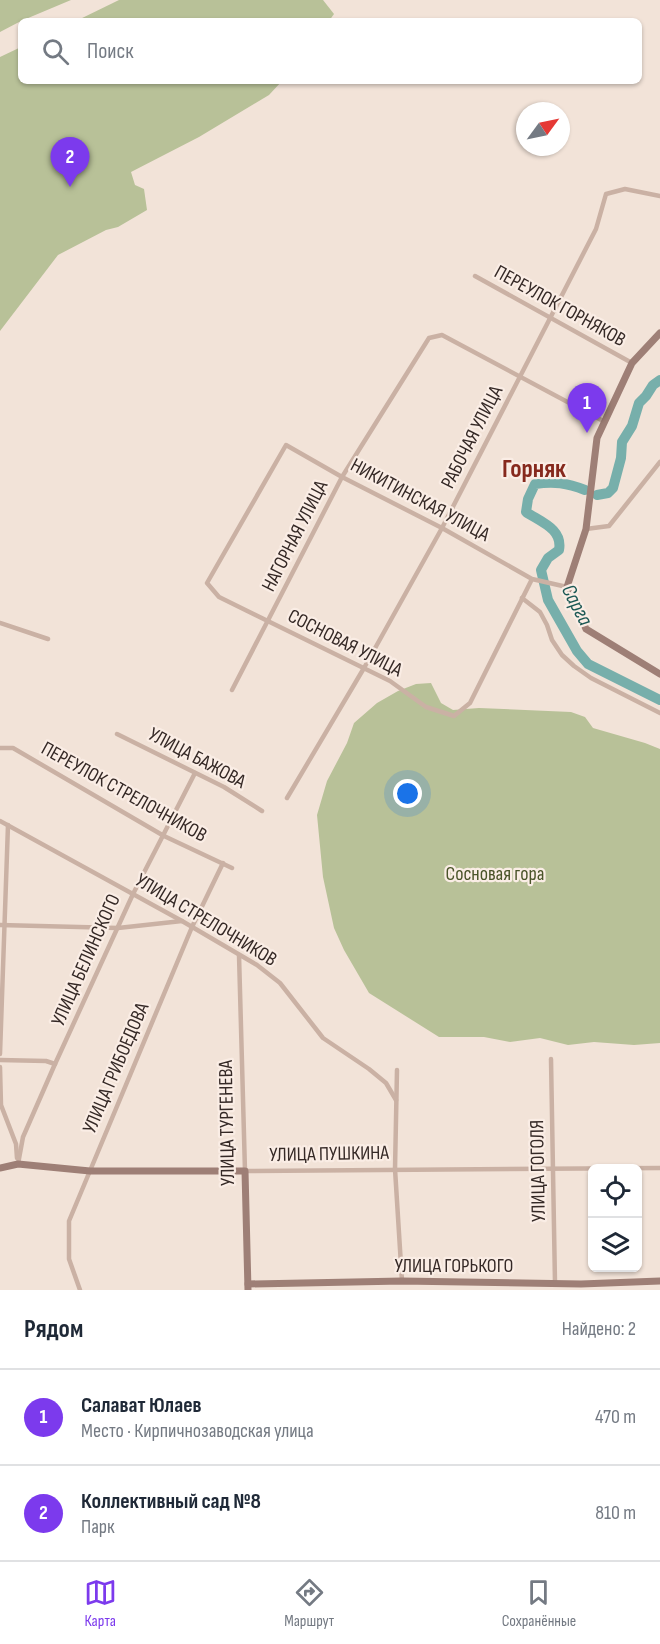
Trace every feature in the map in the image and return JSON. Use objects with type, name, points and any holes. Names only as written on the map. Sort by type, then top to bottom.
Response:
[{"type":"street","name":"РАБОЧАЯ УЛИЦА","points":[[287,798],[364,668],[442,528],[596,229],[606,194],[625,189],[660,196]]},
{"type":"street","name":"ПЕРЕУЛОК ГОРНЯКОВ","points":[[475,276],[632,363]]},
{"type":"street","points":[[660,333],[632,363],[597,438],[586,529],[567,587],[586,629],[660,674]]},
{"type":"street","name":"НАГОРНАЯ УЛИЦА","points":[[232,690],[342,477],[429,338],[442,335],[520,376]]},
{"type":"street","points":[[520,376],[605,422]]},
{"type":"street","name":"НИКИТИНСКАЯ УЛИЦА","points":[[207,583],[286,445],[532,579],[567,587]]},
{"type":"street","points":[[586,529],[609,526],[660,462]]},
{"type":"street","points":[[532,579],[522,598],[540,612],[548,625],[552,640],[562,655],[591,678],[660,713]]},
{"type":"street","name":"СОСНОВАЯ УЛИЦА","points":[[207,583],[219,597],[390,681],[426,706],[454,716],[470,703],[522,598]]},
{"type":"street","points":[[0,624],[48,639]]},
{"type":"street","name":"УЛИЦА БАЖОВА","points":[[117,734],[224,788],[262,811]]},
{"type":"street","name":"ПЕРЕУЛОК СТРЕЛОЧНИКОВ","points":[[0,748],[14,748],[164,836],[232,868]]},
{"type":"street","name":"УЛИЦА БЕЛИНСКОГО","points":[[18,1164],[24,1137],[55,1064],[132,894],[195,773]]},
{"type":"street","name":"УЛИЦА СТРЕЛОЧНИКОВ","points":[[0,821],[182,921],[280,983],[323,1038],[383,1080],[396,1100]]},
{"type":"street","points":[[0,1054],[2,925],[8,825]]},
{"type":"street","name":"УЛИЦА ГРИБОЕДОВА","points":[[80,1290],[69,1259],[69,1221],[192,927],[223,863]]},
{"type":"street","points":[[2,925],[118,928],[182,921]]},
{"type":"street","name":"УЛИЦА ТУРГЕНЕВА","points":[[239,955],[248,1287]]},
{"type":"street","points":[[0,1059],[46,1060],[55,1064]]},
{"type":"street","name":"УЛИЦА ГОГОЛЯ","points":[[551,1059],[555,1283]]},
{"type":"street","points":[[0,1067],[1,1105],[16,1144],[18,1164]]},
{"type":"street","points":[[397,1070],[395,1169],[402,1281]]},
{"type":"street","name":"УЛИЦА ПУШКИНА","points":[[0,1168],[18,1164],[90,1171],[660,1167]]},
{"type":"street","name":"УЛИЦА ГОРЬКОГО","points":[[248,1287],[402,1281],[555,1283],[581,1287],[660,1281]]},
{"type":"green space","points":[[0,0],[71,0],[28,18],[18,18],[18,23],[0,32]]},
{"type":"green space","points":[[119,0],[323,0],[334,14],[331,18],[82,18]]},
{"type":"green space","points":[[18,48],[18,84],[279,84],[269,95],[199,137],[131,172],[135,185],[144,189],[147,210],[118,227],[106,230],[58,255],[0,331],[0,57]]},
{"type":"green space","name":"Сосновая гора","points":[[431,683],[441,703],[453,710],[479,708],[571,712],[585,717],[593,728],[660,749],[660,1043],[634,1045],[594,1042],[568,1045],[540,1038],[510,1042],[484,1037],[439,1037],[369,993],[334,928],[323,877],[317,815],[327,781],[347,743],[354,723],[377,703],[398,691],[416,684]]},
{"type":"waterway","name":"Сарга","points":[[597,495],[608,493],[613,488],[621,458],[622,442],[632,426],[639,403],[660,380]]},
{"type":"waterway","name":"Сарга","points":[[585,490],[560,483],[535,484],[528,499],[526,512],[550,527],[558,537],[559,550],[548,558],[541,570],[548,600],[577,651],[588,664],[660,700]]},
{"type":"place","name":"Коллективный сад №8","points":[[70,187]]},
{"type":"place","name":"Салават Юлаев","points":[[587,433]]},
{"type":"district","name":"Горняк","points":[[534,469]]}]
